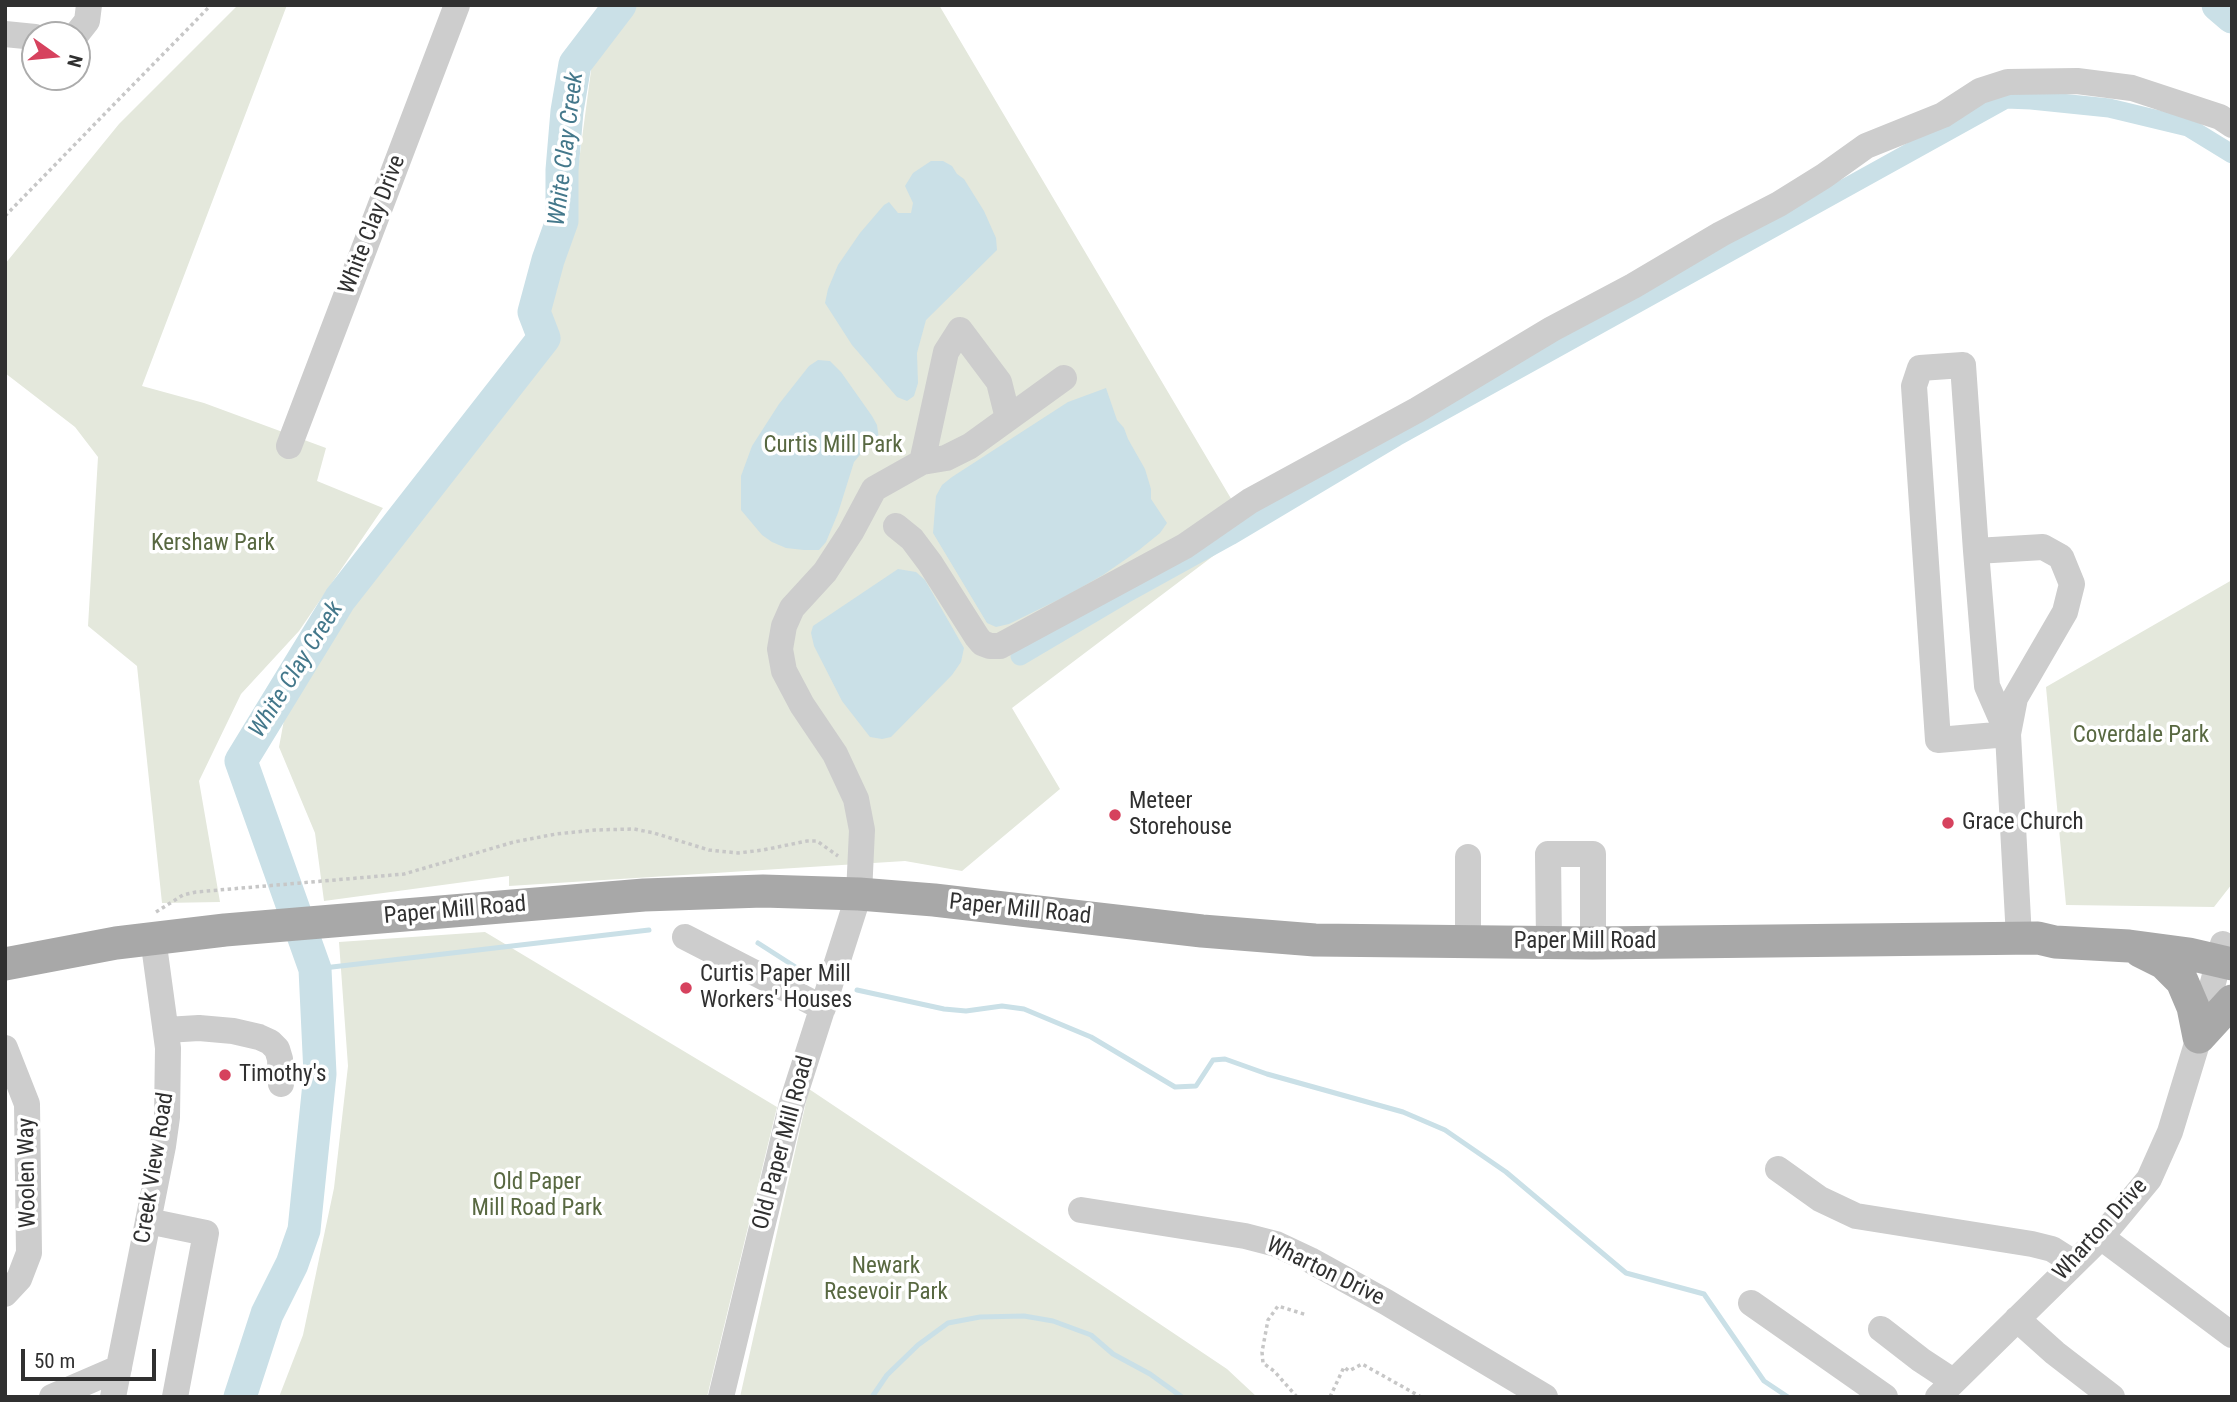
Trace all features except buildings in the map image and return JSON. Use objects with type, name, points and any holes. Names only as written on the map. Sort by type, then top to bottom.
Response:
[{"type":"main road","name":"Paper Mill Road","points":[[5,964],[76,949],[154,925],[225,930],[682,893],[764,891],[859,894],[1279,938],[1593,943],[2029,938],[2189,954],[2226,954]]},
{"type":"main road","name":"Paper Mill Road","points":[[2029,938],[2057,928],[2130,929],[2192,937],[2226,954]]},
{"type":"main road","points":[[2129,946],[2164,963],[2182,981],[2193,1007],[2199,1037]]},
{"type":"main road","points":[[2199,1037],[2232,1002]]},
{"type":"street","name":"White Clay Drive","points":[[289,446],[457,5]]},
{"type":"street","points":[[871,494],[930,563],[982,643],[1000,646],[1185,546],[1250,501],[1417,410],[1552,329],[1779,204],[1866,146],[1943,115],[1980,91],[2008,82],[2077,81],[2132,89],[2220,117],[2232,125]]},
{"type":"street","points":[[922,462],[946,352],[960,330],[999,382],[1008,418]]},
{"type":"street","points":[[1963,365],[1987,686],[2008,734],[1938,740],[1914,386],[1920,368],[1963,365]]},
{"type":"street","points":[[849,534],[874,489],[922,462],[946,458],[970,446],[1064,378]]},
{"type":"street","points":[[849,534],[896,526]]},
{"type":"street","name":"Old Paper Mill Road","points":[[721,1397],[792,1103],[859,894],[862,830],[858,806],[835,754],[783,671],[780,649],[784,626],[792,608],[825,572],[849,534]]},
{"type":"street","points":[[1976,551],[2043,547],[2062,557],[2071,584],[2065,612],[2015,698],[2008,734],[2029,938]]},
{"type":"street","points":[[1549,943],[1548,854],[1593,854],[1593,943]]},
{"type":"street","points":[[1468,857],[1468,943]]},
{"type":"street","name":"Creek View Road","points":[[113,1397],[167,1117],[169,1069],[154,925]]},
{"type":"street","points":[[685,937],[823,1008]]},
{"type":"street","name":"Wharton Drive","points":[[1946,1389],[2101,1237],[2148,1179],[2170,1132],[2226,954]]},
{"type":"street","points":[[166,1030],[199,1028],[233,1031],[270,1042],[277,1049],[280,1059],[281,1084]]},
{"type":"street","name":"Woolen Way","points":[[5,1048],[27,1104],[29,1225],[29,1253],[25,1267],[19,1279],[5,1294]]},
{"type":"street","points":[[1778,1170],[1820,1199],[1857,1216],[2032,1244],[2052,1250],[2074,1263]]},
{"type":"street","name":"Wharton Drive","points":[[1081,1210],[1245,1236],[1276,1244],[1310,1259],[1386,1302],[1545,1397]]},
{"type":"street","points":[[148,1221],[206,1233],[175,1397]]},
{"type":"street","points":[[2101,1237],[2232,1335]]},
{"type":"street","points":[[1751,1303],[1885,1397]]},
{"type":"street","points":[[2017,1319],[2055,1353],[2112,1397]]},
{"type":"street","points":[[1881,1329],[1946,1389]]},
{"type":"street","points":[[53,1396],[119,1368]]},
{"type":"path","points":[[5,216],[211,5]]},
{"type":"path","points":[[154,925],[183,895],[419,870],[514,842],[556,834],[634,829],[709,850],[738,853],[817,841],[845,861]]},
{"type":"path","points":[[1297,1397],[1275,1371],[1264,1363],[1262,1352],[1268,1320],[1278,1306],[1307,1315]]},
{"type":"path","points":[[1330,1397],[1344,1367],[1349,1371],[1362,1364],[1421,1397]]},
{"type":"green space","name":"Kershaw Park","points":[[238,5],[287,5],[142,386],[204,403],[326,448],[317,481],[383,508],[299,631],[241,694],[199,781],[220,902],[162,903],[137,666],[88,626],[98,457],[75,427],[5,373],[5,264],[119,124]]},
{"type":"green space","name":"Curtis Mill Park","points":[[632,5],[939,5],[1249,529],[1012,708],[1060,789],[962,871],[905,861],[509,886],[509,876],[324,901],[315,833],[279,747],[294,666],[455,461],[492,410],[528,348],[556,292],[570,229],[592,63]]},
{"type":"green space","name":"Coverdale Park","points":[[2232,580],[2232,884],[2214,907],[2066,905],[2046,687]]},
{"type":"green space","name":"Old Paper Mill Road Park","points":[[485,932],[777,1107],[707,1397],[279,1397],[303,1335],[334,1188],[348,1066],[339,942]]},
{"type":"green space","name":"Newark Resevoir Park","points":[[809,1089],[1227,1369],[1257,1397],[740,1397]]},
{"type":"water","points":[[931,161],[943,161],[964,179],[984,211],[996,238],[997,250],[926,320],[917,353],[918,383],[914,396],[907,401],[897,397],[852,345],[825,303],[838,265],[884,205],[889,202],[898,213],[911,213],[913,203],[905,186],[913,173]]},
{"type":"water","points":[[818,360],[830,361],[841,372],[872,416],[877,425],[879,439],[854,462],[826,542],[819,550],[786,548],[762,535],[741,510],[741,476],[752,446],[779,404],[809,366]]},
{"type":"water","points":[[1106,388],[1117,420],[1124,428],[1145,469],[1151,499],[1167,523],[1160,533],[1139,550],[1066,596],[1009,624],[996,627],[987,623],[933,533],[936,496],[942,485],[952,477],[1068,402]]},
{"type":"water","points":[[898,569],[916,572],[925,580],[964,648],[961,662],[952,675],[891,737],[882,739],[870,737],[842,701],[814,646],[811,633],[813,626]]},
{"type":"waterway","name":"White Clay Creek","points":[[240,1397],[267,1314],[292,1264],[304,1230],[320,1074],[315,969],[241,761],[340,599],[544,338],[534,312],[562,221],[562,170],[567,111],[575,64],[620,5]]},
{"type":"waterway","name":"White Clay Creek","points":[[2218,5],[2232,17]]},
{"type":"waterway","points":[[1020,656],[1396,437],[2006,99],[2109,108],[2188,127],[2232,154]]},
{"type":"waterway","points":[[315,969],[649,930]]},
{"type":"waterway","points":[[758,943],[808,975]]},
{"type":"waterway","points":[[857,990],[944,1009],[966,1011],[1002,1006],[1024,1009],[1091,1037],[1175,1087],[1196,1086],[1213,1060],[1225,1059],[1267,1074],[1403,1112],[1445,1130],[1506,1172],[1626,1273],[1704,1294],[1764,1381],[1788,1397]]},
{"type":"waterway","points":[[872,1397],[887,1375],[918,1345],[948,1323],[980,1317],[1024,1316],[1053,1321],[1091,1335],[1113,1354],[1150,1374],[1182,1397]]},
{"type":"place","name":"Meteer Storehouse","points":[[1115,815]]},
{"type":"place","name":"Grace Church","points":[[1948,823]]},
{"type":"place","name":"Curtis Paper Mill Workers' Houses","points":[[686,988]]},
{"type":"place","name":"Timothy's","points":[[225,1075]]}]
